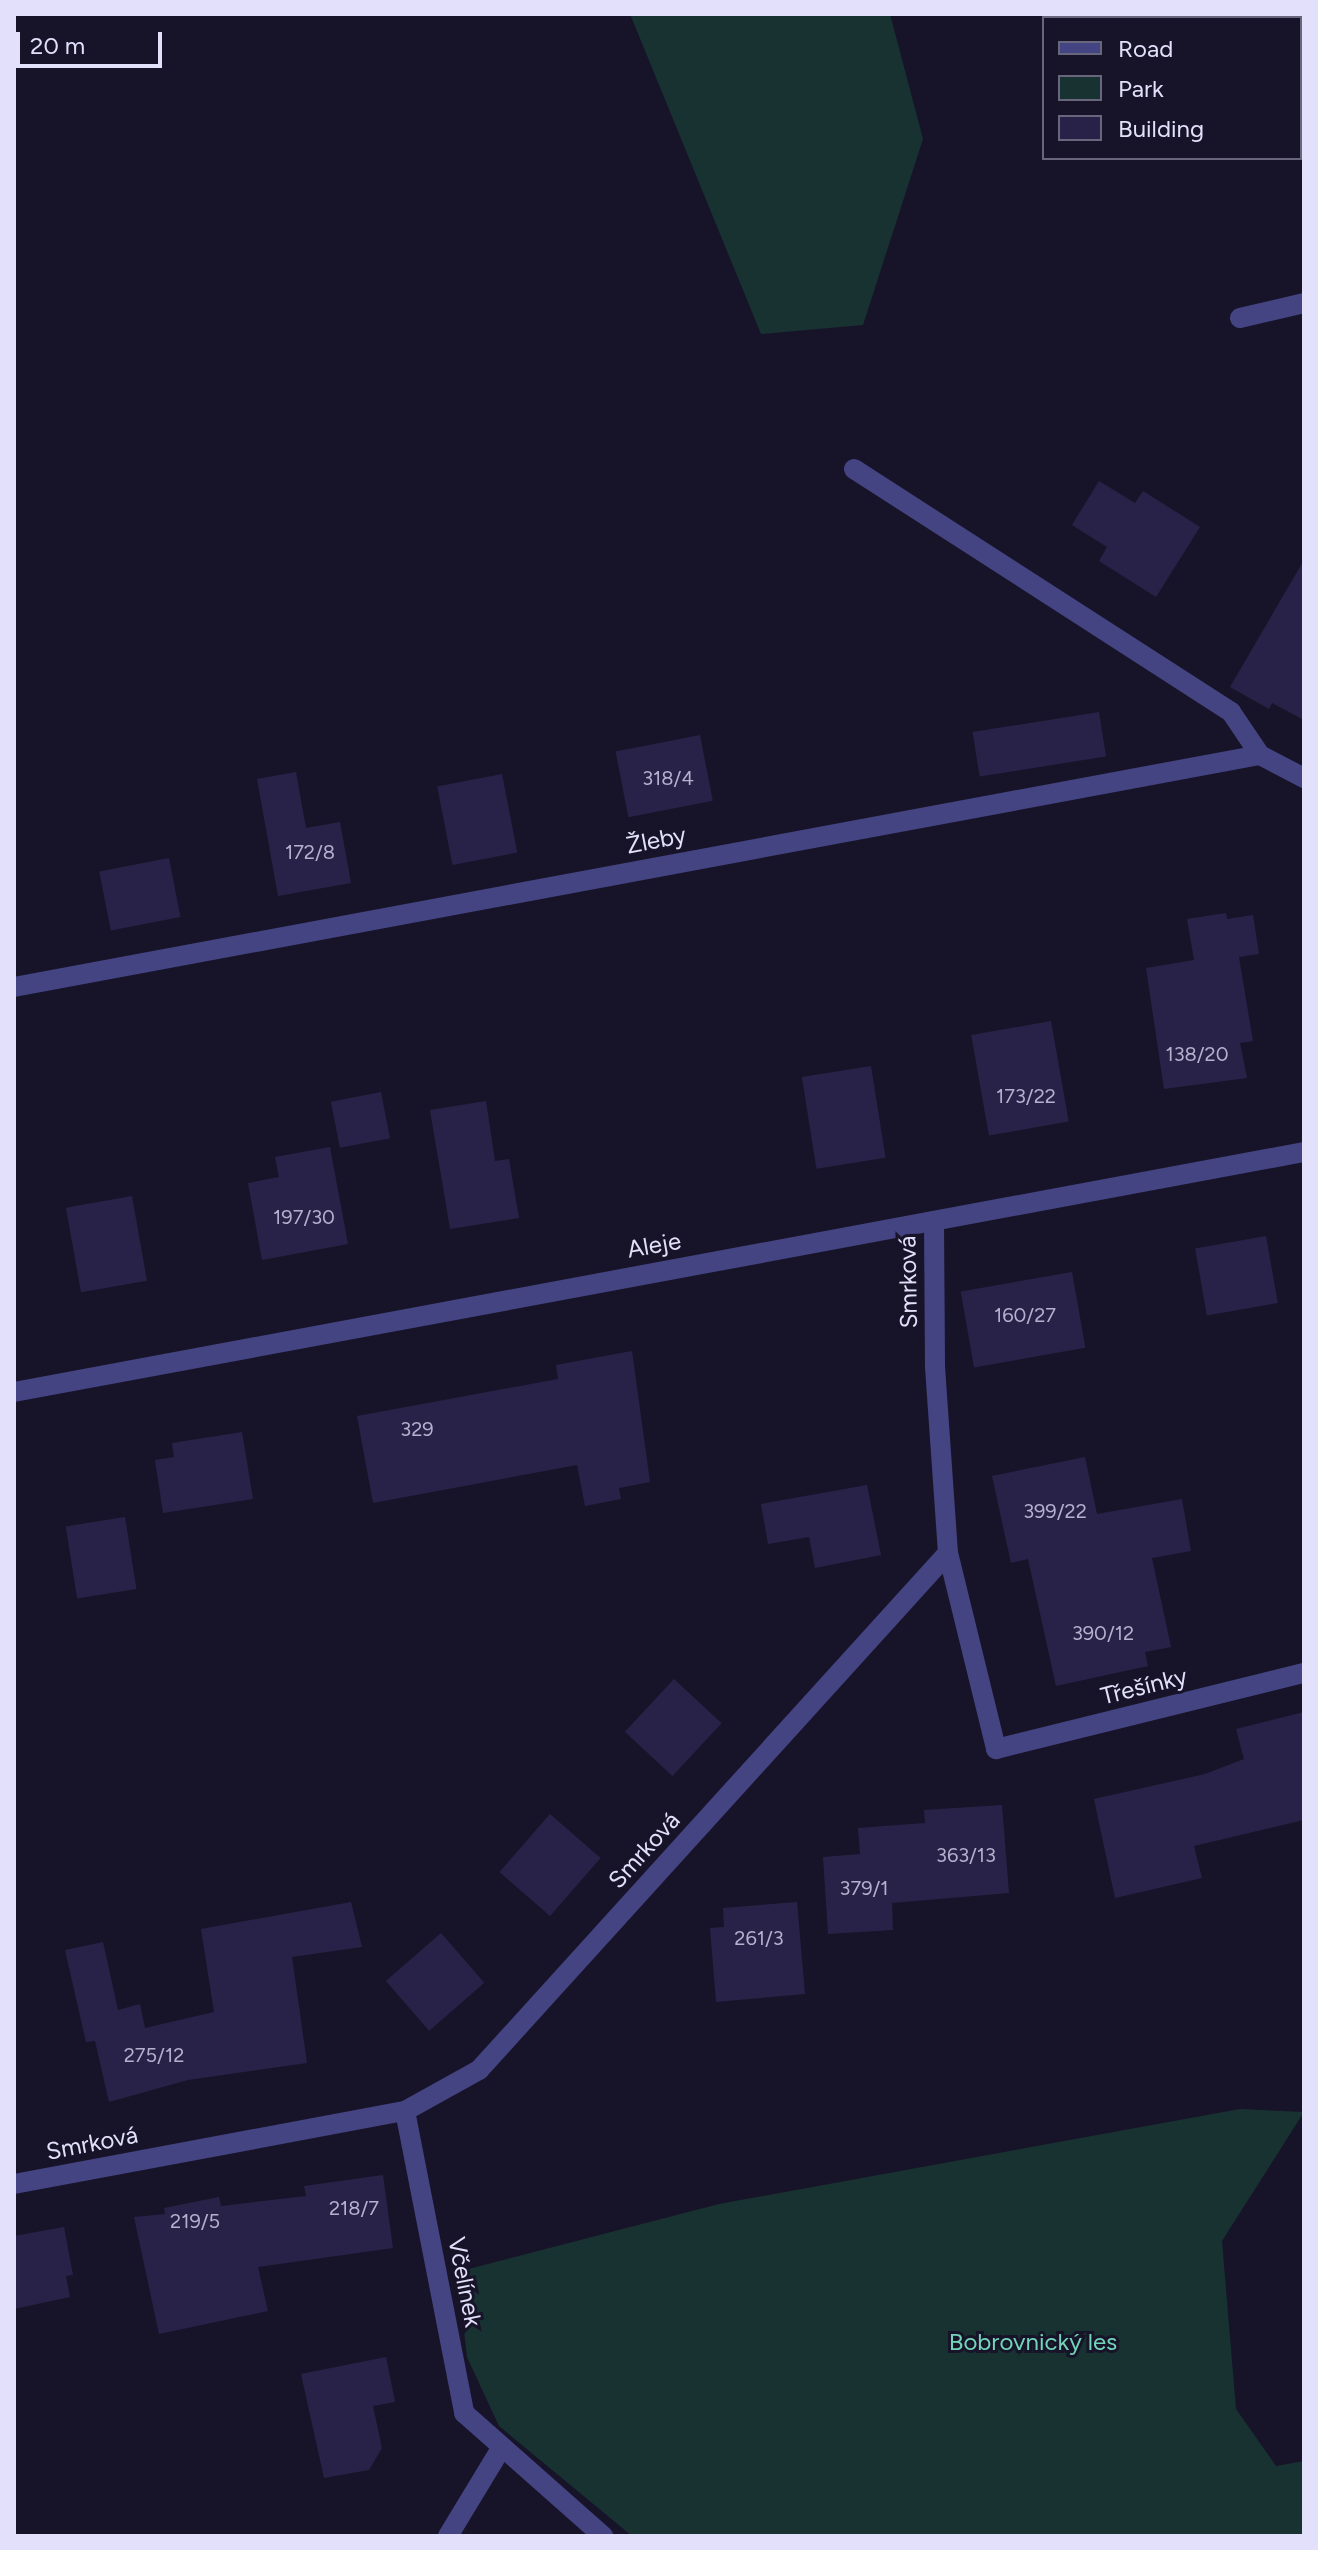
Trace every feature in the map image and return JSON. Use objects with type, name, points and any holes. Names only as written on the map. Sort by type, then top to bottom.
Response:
[{"type":"street","points":[[1240,318],[1304,303]]},
{"type":"street","points":[[854,469],[1231,712],[1260,755],[1304,778]]},
{"type":"street","name":"Žleby","points":[[14,987],[1260,755]]},
{"type":"street","name":"Aleje","points":[[14,1392],[1304,1152]]},
{"type":"street","name":"Smrková","points":[[14,2184],[405,2111],[479,2070],[948,1553],[935,1365],[934,1221]]},
{"type":"street","name":"Třešínky","points":[[948,1553],[996,1749],[1304,1673]]},
{"type":"street","name":"Včelínek","points":[[405,2111],[464,2413],[500,2450],[603,2536]]},
{"type":"street","points":[[448,2536],[500,2450]]},
{"type":"green space","points":[[630,14],[890,14],[923,139],[863,325],[761,334]]},
{"type":"green space","name":"Bobrovnický les","points":[[1240,2109],[1304,2112],[1222,2241],[1236,2409],[1276,2466],[1304,2461],[1304,2536],[632,2536],[499,2426],[467,2357],[457,2272],[719,2204]]},
{"type":"building","points":[[1099,481],[1135,503],[1143,491],[1200,527],[1156,597],[1099,561],[1107,547],[1072,525]]},
{"type":"building","points":[[1304,560],[1304,720],[1272,703],[1269,709],[1230,687]]},
{"type":"building","points":[[1099,712],[1106,756],[980,776],[973,732]]},
{"type":"building","points":[[700,735],[713,801],[628,817],[616,751]]},
{"type":"building","points":[[296,772],[306,828],[340,822],[351,883],[278,896],[257,779]]},
{"type":"building","points":[[502,774],[517,853],[452,865],[437,787]]},
{"type":"building","points":[[169,858],[180,917],[111,930],[99,872]]},
{"type":"building","points":[[1226,913],[1227,919],[1253,915],[1259,954],[1239,957],[1253,1041],[1240,1043],[1247,1078],[1164,1089],[1146,968],[1194,960],[1187,919]]},
{"type":"building","points":[[1051,1021],[1069,1121],[989,1136],[971,1035]]},
{"type":"building","points":[[871,1066],[886,1158],[816,1169],[802,1077]]},
{"type":"building","points":[[381,1092],[390,1138],[340,1148],[331,1102]]},
{"type":"building","points":[[486,1101],[495,1161],[509,1159],[519,1218],[450,1229],[430,1110]]},
{"type":"building","points":[[330,1147],[348,1244],[262,1260],[248,1183],[279,1177],[275,1157]]},
{"type":"building","points":[[132,1196],[147,1281],[81,1292],[66,1208]]},
{"type":"building","points":[[1266,1236],[1278,1303],[1207,1315],[1195,1249]]},
{"type":"building","points":[[1072,1272],[1085,1348],[974,1367],[961,1292]]},
{"type":"building","points":[[632,1351],[650,1482],[619,1488],[621,1499],[585,1506],[577,1465],[373,1503],[357,1416],[558,1379],[556,1365]]},
{"type":"building","points":[[242,1432],[253,1499],[163,1513],[155,1460],[174,1457],[172,1443]]},
{"type":"building","points":[[1085,1457],[1097,1514],[1182,1499],[1191,1551],[1152,1558],[1171,1647],[1145,1652],[1148,1666],[1056,1686],[1028,1559],[1011,1563],[992,1476]]},
{"type":"building","points":[[867,1485],[881,1555],[815,1568],[809,1537],[768,1544],[761,1504]]},
{"type":"building","points":[[125,1517],[136,1589],[77,1598],[66,1526]]},
{"type":"building","points":[[674,1679],[722,1723],[672,1776],[625,1732]]},
{"type":"building","points":[[1304,1712],[1304,1820],[1194,1846],[1202,1878],[1115,1898],[1094,1799],[1205,1774],[1244,1759],[1236,1729]]},
{"type":"building","points":[[1002,1805],[1009,1893],[892,1903],[893,1930],[828,1934],[823,1857],[860,1854],[858,1828],[925,1823],[924,1810]]},
{"type":"building","points":[[550,1814],[601,1858],[550,1916],[499,1872]]},
{"type":"building","points":[[351,1902],[362,1947],[292,1957],[307,2063],[188,2080],[109,2102],[95,2041],[86,2042],[65,1950],[103,1942],[118,2010],[140,2004],[145,2028],[214,2012],[201,1929]]},
{"type":"building","points":[[797,1902],[805,1994],[716,2002],[710,1928],[724,1927],[723,1908]]},
{"type":"building","points":[[441,1933],[484,1983],[429,2031],[386,1981]]},
{"type":"building","points":[[383,2175],[393,2248],[258,2267],[268,2311],[159,2334],[134,2217],[165,2214],[164,2208],[219,2197],[221,2206],[306,2196],[304,2186]]},
{"type":"building","points":[[64,2227],[73,2275],[66,2276],[70,2297],[14,2309],[14,2236]]},
{"type":"building","points":[[386,2357],[395,2402],[373,2406],[382,2448],[369,2470],[324,2478],[301,2374]]}]
